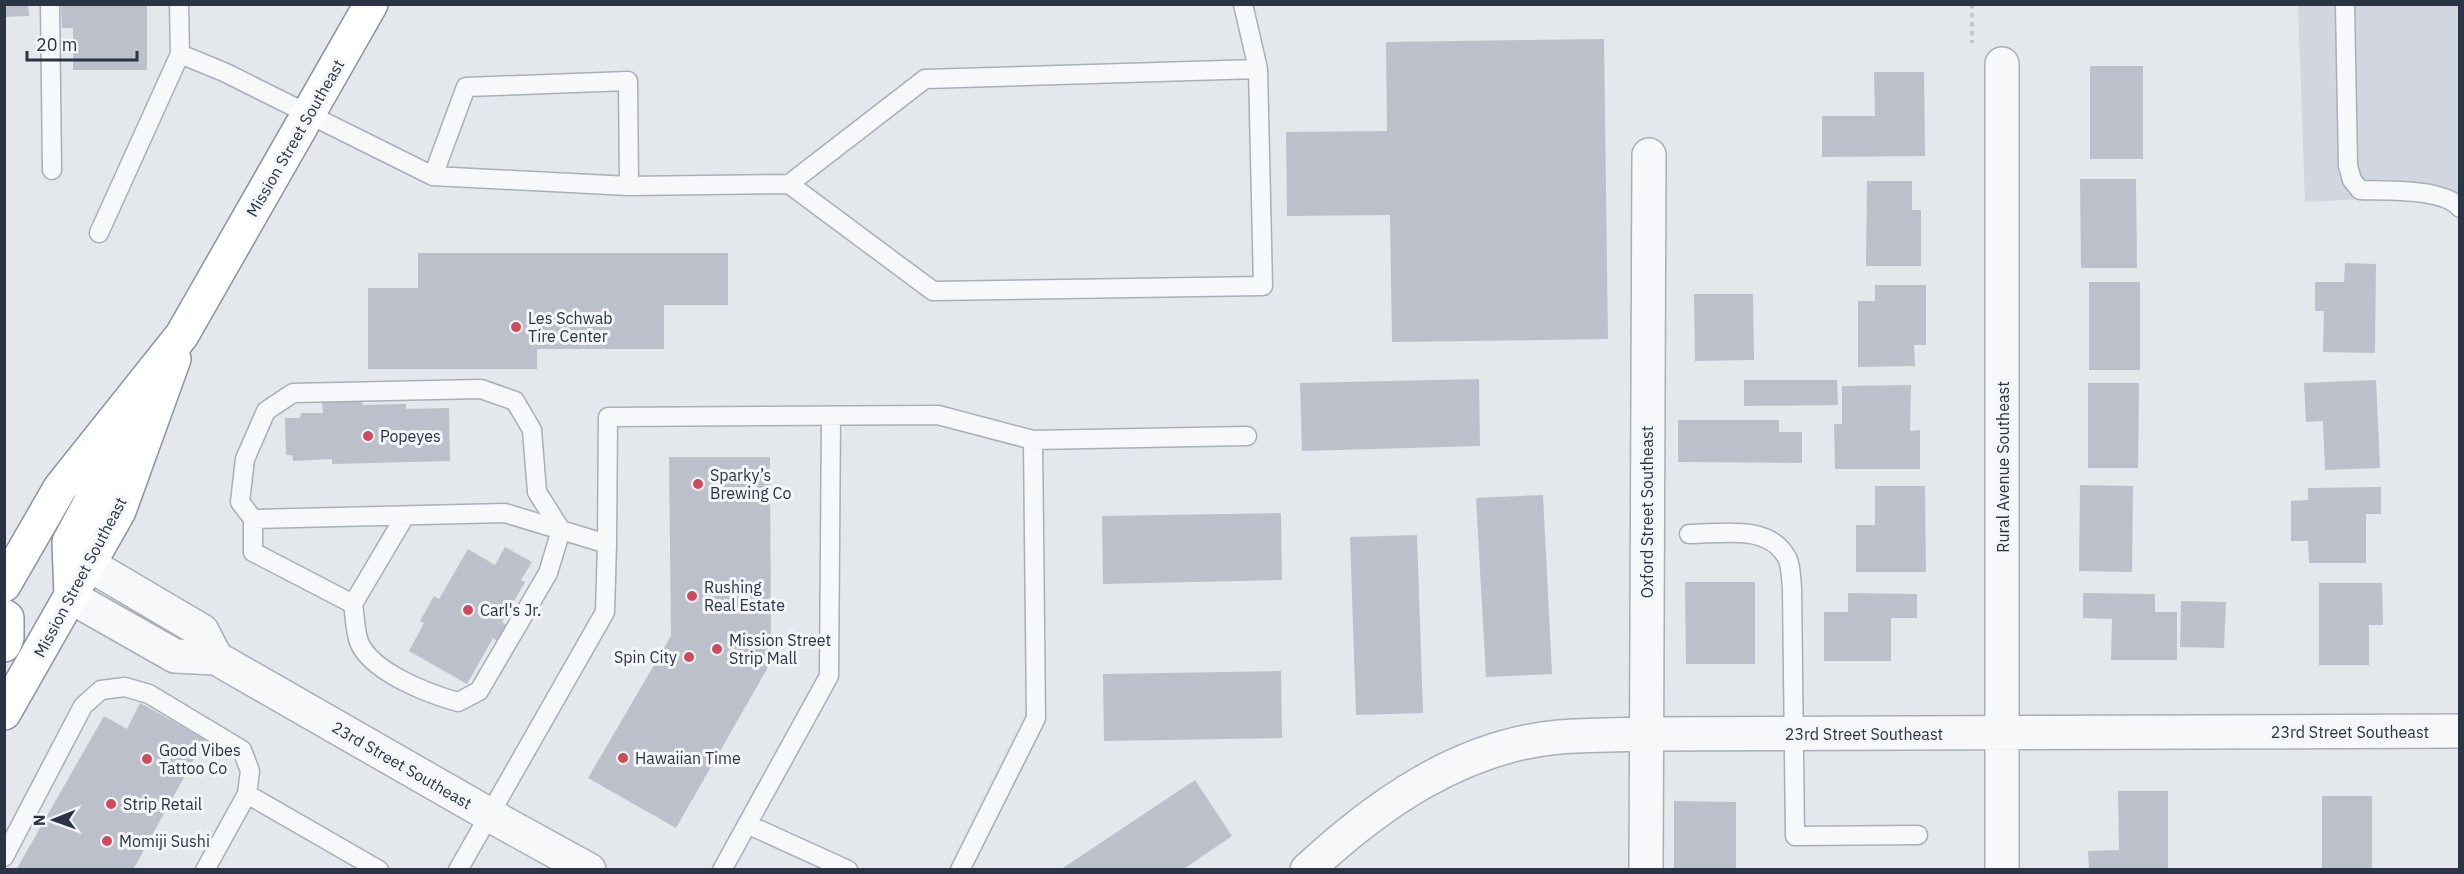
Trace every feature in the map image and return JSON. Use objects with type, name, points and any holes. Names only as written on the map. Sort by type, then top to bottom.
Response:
[{"type":"highway","name":"Mission Street Southeast","points":[[4,585],[60,488],[182,335],[371,4]]},
{"type":"highway","name":"Mission Street Southeast","points":[[4,713],[119,511],[182,335]]},
{"type":"highway","points":[[71,597],[69,542],[182,335]]},
{"type":"highway","points":[[4,616],[7,618],[7,638],[4,645]]},
{"type":"street","name":"Rural Avenue Southeast","points":[[2002,64],[2002,870]]},
{"type":"street","name":"Oxford Street Southeast","points":[[1646,870],[1649,155]]},
{"type":"street","points":[[90,565],[202,631],[216,658]]},
{"type":"street","name":"23rd Street Southeast","points":[[71,597],[175,656],[216,658],[589,870]]},
{"type":"street","name":"23rd Street Southeast","points":[[1307,870],[1344,836],[1395,798],[1450,767],[1507,748],[1558,737],[1646,734],[2460,731]]},
{"type":"lane","points":[[50,4],[52,170]]},
{"type":"lane","points":[[99,233],[180,54],[179,4]]},
{"type":"lane","points":[[789,184],[933,291],[1263,286],[1258,69],[1243,4]]},
{"type":"lane","points":[[2345,4],[2348,166],[2352,180],[2360,190],[2434,195],[2453,200],[2460,208]]},
{"type":"lane","points":[[180,54],[224,72],[433,176],[629,186],[789,184],[925,79],[1258,69]]},
{"type":"lane","points":[[433,176],[466,87],[628,81],[629,186]]},
{"type":"lane","points":[[353,604],[253,552],[253,519],[240,502],[244,459],[266,411],[292,393],[481,389],[515,401],[532,430],[537,492],[561,530],[548,573],[479,691],[458,702],[428,694],[373,661],[359,642],[353,604],[405,516]]},
{"type":"lane","points":[[458,870],[605,612],[608,417],[938,415],[1033,440],[1247,436]]},
{"type":"lane","points":[[722,870],[749,825],[829,676],[831,416]]},
{"type":"lane","points":[[960,870],[1036,718],[1033,440]]},
{"type":"lane","points":[[253,519],[505,513],[607,544]]},
{"type":"lane","points":[[1689,534],[1756,534],[1772,540],[1788,557],[1792,588],[1795,836],[1918,836]]},
{"type":"lane","points":[[4,858],[82,706],[101,690],[125,687],[149,694],[242,750],[250,771],[247,794],[205,869]]},
{"type":"lane","points":[[247,794],[380,870]]},
{"type":"lane","points":[[749,825],[848,870]]},
{"type":"shaded area","points":[[2298,5],[2459,5],[2459,194],[2305,202]]},
{"type":"building","points":[[4,4],[28,4],[29,16],[4,17]]},
{"type":"building","points":[[61,4],[147,4],[147,70],[73,70],[73,28],[62,28]]},
{"type":"building","points":[[1604,39],[1608,339],[1392,342],[1390,215],[1287,216],[1286,132],[1387,131],[1386,42]]},
{"type":"building","points":[[2090,66],[2143,66],[2143,159],[2090,159]]},
{"type":"building","points":[[1874,72],[1924,72],[1925,156],[1822,157],[1822,116],[1875,116]]},
{"type":"building","points":[[2080,179],[2136,179],[2137,268],[2081,268]]},
{"type":"building","points":[[1867,181],[1912,181],[1912,210],[1921,210],[1921,266],[1866,266]]},
{"type":"building","name":"Les Schwab Tire Center","points":[[418,253],[728,253],[728,305],[664,305],[664,349],[537,349],[537,369],[368,369],[368,288],[418,288]]},
{"type":"building","points":[[2345,263],[2376,264],[2375,353],[2323,352],[2324,311],[2315,311],[2315,282],[2344,282]]},
{"type":"building","points":[[2089,282],[2140,282],[2140,370],[2089,370]]},
{"type":"building","points":[[1875,285],[1926,285],[1926,345],[1914,345],[1915,366],[1858,367],[1858,301],[1875,301]]},
{"type":"building","points":[[1694,294],[1753,294],[1754,360],[1695,361]]},
{"type":"building","points":[[1479,379],[1480,446],[1302,451],[1300,383]]},
{"type":"building","points":[[1744,380],[1837,380],[1838,405],[1744,406]]},
{"type":"building","points":[[2376,380],[2380,468],[2325,470],[2323,421],[2306,422],[2304,383]]},
{"type":"building","points":[[2088,383],[2139,383],[2138,468],[2088,468]]},
{"type":"building","points":[[1911,385],[1910,431],[1920,430],[1920,469],[1835,469],[1834,424],[1842,424],[1842,386]]},
{"type":"building","name":"Popeyes","points":[[362,400],[363,405],[406,404],[406,409],[449,408],[450,461],[332,464],[332,459],[293,461],[292,455],[286,455],[285,418],[300,418],[301,413],[323,413],[322,401]]},
{"type":"building","points":[[1678,420],[1779,420],[1779,432],[1802,432],[1802,463],[1678,462]]},
{"type":"building","name":"Mission Street Strip Mall","points":[[669,457],[770,457],[771,662],[676,828],[588,778],[671,636]]},
{"type":"building","points":[[2080,485],[2133,486],[2132,572],[2079,571]]},
{"type":"building","points":[[1875,486],[1925,486],[1926,572],[1856,572],[1856,525],[1875,525]]},
{"type":"building","points":[[2381,487],[2381,514],[2366,514],[2366,563],[2309,563],[2308,541],[2291,541],[2291,501],[2308,500],[2308,488]]},
{"type":"building","points":[[1543,495],[1552,674],[1486,677],[1476,498]]},
{"type":"building","points":[[1281,513],[1282,580],[1103,584],[1102,516]]},
{"type":"building","points":[[1417,535],[1423,713],[1356,715],[1350,537]]},
{"type":"building","name":"Carl's Jr.","points":[[505,547],[532,562],[521,580],[525,582],[502,622],[506,625],[497,641],[493,638],[467,684],[409,651],[424,623],[420,621],[434,596],[439,599],[468,549],[495,565]]},
{"type":"building","points":[[1685,582],[1755,582],[1755,664],[1686,664]]},
{"type":"building","points":[[2319,583],[2382,583],[2383,625],[2369,625],[2369,665],[2319,665]]},
{"type":"building","points":[[1848,593],[1917,594],[1917,618],[1891,618],[1891,661],[1824,661],[1824,612],[1848,612]]},
{"type":"building","points":[[2083,593],[2155,594],[2155,612],[2177,612],[2177,660],[2111,660],[2112,619],[2083,618]]},
{"type":"building","points":[[2181,601],[2226,602],[2224,648],[2180,647]]},
{"type":"building","points":[[1281,671],[1282,738],[1104,741],[1103,674]]},
{"type":"building","name":"Strip Retail","points":[[140,703],[205,739],[133,870],[16,870],[104,716],[127,729]]},
{"type":"building","points":[[1195,780],[1232,836],[1182,870],[1060,870]]},
{"type":"building","points":[[2118,791],[2168,791],[2168,870],[2089,870],[2088,851],[2119,850]]},
{"type":"building","points":[[2322,796],[2372,796],[2372,870],[2322,870]]},
{"type":"building","points":[[1674,801],[1736,802],[1736,870],[1674,870]]},
{"type":"place","name":"Les Schwab Tire Center","points":[[516,327]]},
{"type":"place","name":"Popeyes","points":[[368,436]]},
{"type":"place","name":"Sparky’s Brewing Co","points":[[698,484]]},
{"type":"place","name":"Rushing Real Estate","points":[[692,596]]},
{"type":"place","name":"Carl's Jr.","points":[[468,610]]},
{"type":"place","name":"Mission Street Strip Mall","points":[[717,649]]},
{"type":"place","name":"Spin City","points":[[689,657]]},
{"type":"place","name":"Hawaiian Time","points":[[623,758]]},
{"type":"place","name":"Good Vibes Tattoo Co","points":[[147,759]]},
{"type":"place","name":"Strip Retail","points":[[111,804]]},
{"type":"place","name":"Momiji Sushi","points":[[107,841]]}]
